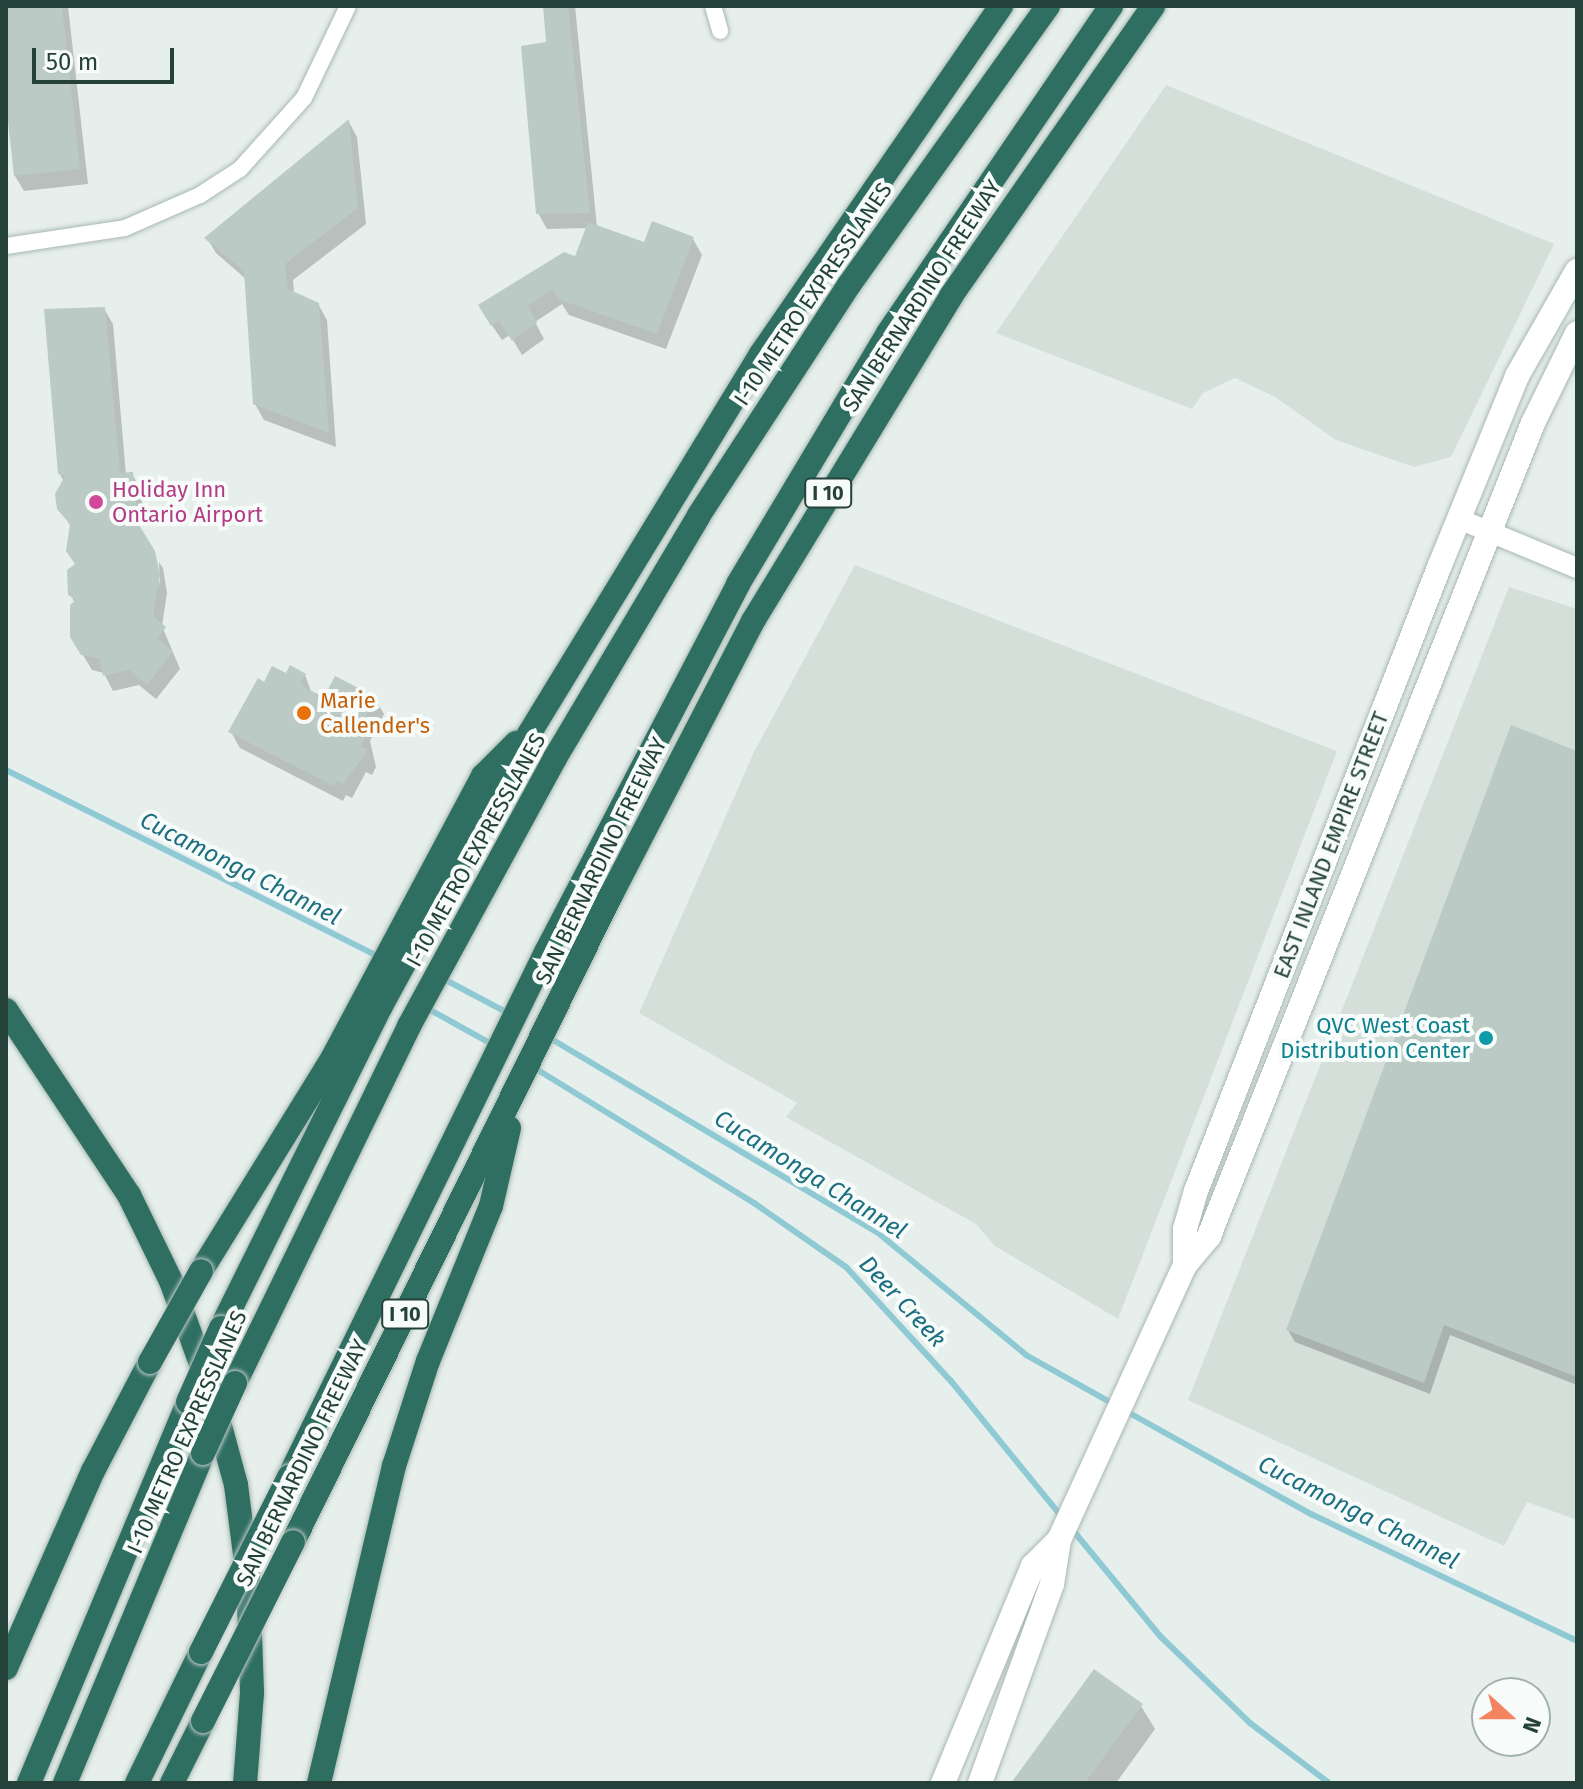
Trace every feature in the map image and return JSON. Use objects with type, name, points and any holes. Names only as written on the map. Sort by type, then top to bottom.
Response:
[{"type":"highway","points":[[29,1783],[221,1328],[372,1003],[410,932],[761,354],[1001,6]]},
{"type":"highway","name":"I-10 METRO EXPRESSLANES","points":[[65,1783],[235,1383],[409,1026],[555,758],[699,515],[928,167],[1048,6]]},
{"type":"highway","points":[[137,1783],[489,1068],[667,715],[822,437],[980,194],[1111,6]]},
{"type":"highway","name":"SAN BERNARDINO FREEWAY","points":[[172,1783],[702,715],[821,504],[1033,172],[1153,6]]},
{"type":"highway","points":[[6,1668],[88,1483],[150,1362],[201,1271],[372,1003]]},
{"type":"highway","points":[[6,1010],[129,1195],[171,1281],[210,1389],[236,1485],[248,1577],[252,1693],[245,1783]]},
{"type":"highway","points":[[319,1783],[394,1466],[428,1361],[491,1206],[518,1086]]},
{"type":"main road","name":"EAST INLAND EMPIRE STREET","points":[[1185,1265],[1185,1229],[1196,1191],[1459,519],[1517,376],[1577,271]]},
{"type":"main road","name":"EAST INLAND EMPIRE STREET","points":[[1059,1540],[1185,1265],[1209,1236],[1533,423],[1577,333]]},
{"type":"main road","points":[[943,1783],[1033,1566],[1059,1540]]},
{"type":"main road","points":[[980,1783],[1052,1584],[1059,1540]]},
{"type":"street","points":[[6,246],[125,228],[200,195],[240,169],[304,98],[348,6]]},
{"type":"street","points":[[713,6],[720,31]]},
{"type":"street","points":[[1459,519],[1577,568]]},
{"type":"shaded area","points":[[1166,85],[1554,244],[1451,457],[1414,467],[1336,440],[1275,397],[1235,378],[1203,393],[1192,409],[996,333]]},
{"type":"shaded area","points":[[855,565],[1337,751],[1118,1319],[995,1246],[976,1224],[786,1117],[797,1103],[639,1013],[754,752]]},
{"type":"shaded area","points":[[1509,587],[1577,609],[1577,1520],[1527,1502],[1504,1546],[1188,1400]]},
{"type":"building","points":[[6,6],[62,6],[80,169],[14,176],[6,104]]},
{"type":"building","points":[[543,6],[568,6],[590,213],[536,214],[521,46],[546,42]]},
{"type":"building","points":[[349,119],[358,208],[285,264],[288,289],[319,303],[329,433],[253,404],[244,271],[204,238]]},
{"type":"building","points":[[652,221],[694,237],[657,334],[558,299],[552,289],[528,306],[537,323],[512,341],[499,321],[491,326],[478,305],[564,252],[575,256],[588,222],[644,242]]},
{"type":"building","name":"Holiday Inn Ontario Airport","points":[[105,307],[120,473],[133,472],[137,510],[122,511],[123,520],[136,520],[155,551],[160,575],[153,616],[166,627],[157,638],[173,652],[147,685],[129,670],[103,676],[100,659],[81,655],[70,637],[70,605],[76,600],[68,595],[67,570],[75,564],[66,551],[70,524],[57,509],[55,494],[65,476],[58,474],[44,309]]},
{"type":"building","name":"Marie Callender's","points":[[290,665],[306,674],[301,682],[305,688],[324,697],[335,676],[376,697],[360,728],[367,733],[361,747],[368,750],[343,784],[337,781],[334,786],[228,732],[258,678],[264,682],[272,666],[286,673]]},
{"type":"building","name":"QVC West Coast Distribution Center","points":[[1511,725],[1577,751],[1577,1377],[1444,1325],[1424,1383],[1286,1330]]},
{"type":"building","points":[[1094,1669],[1143,1704],[1085,1783],[1011,1783]]},
{"type":"waterway","name":"Cucamonga Channel","points":[[6,770],[380,957]]},
{"type":"waterway","name":"Cucamonga Channel","points":[[440,977],[508,1013]]},
{"type":"waterway","name":"Deer Creek","points":[[425,1007],[495,1046]]},
{"type":"waterway","name":"Cucamonga Channel","points":[[548,1037],[877,1232],[1026,1355],[1115,1405]]},
{"type":"waterway","name":"Deer Creek","points":[[533,1067],[754,1203],[846,1267],[951,1381],[1061,1516]]},
{"type":"waterway","name":"Cucamonga Channel","points":[[1124,1410],[1311,1514],[1577,1641]]},
{"type":"waterway","name":"Deer Creek","points":[[1071,1528],[1160,1636],[1250,1723],[1329,1783]]},
{"type":"place","name":"Holiday Inn Ontario Airport","points":[[96,502]]},
{"type":"place","name":"Marie Callender's","points":[[304,713]]},
{"type":"place","name":"QVC West Coast Distribution Center","points":[[1486,1038]]}]
